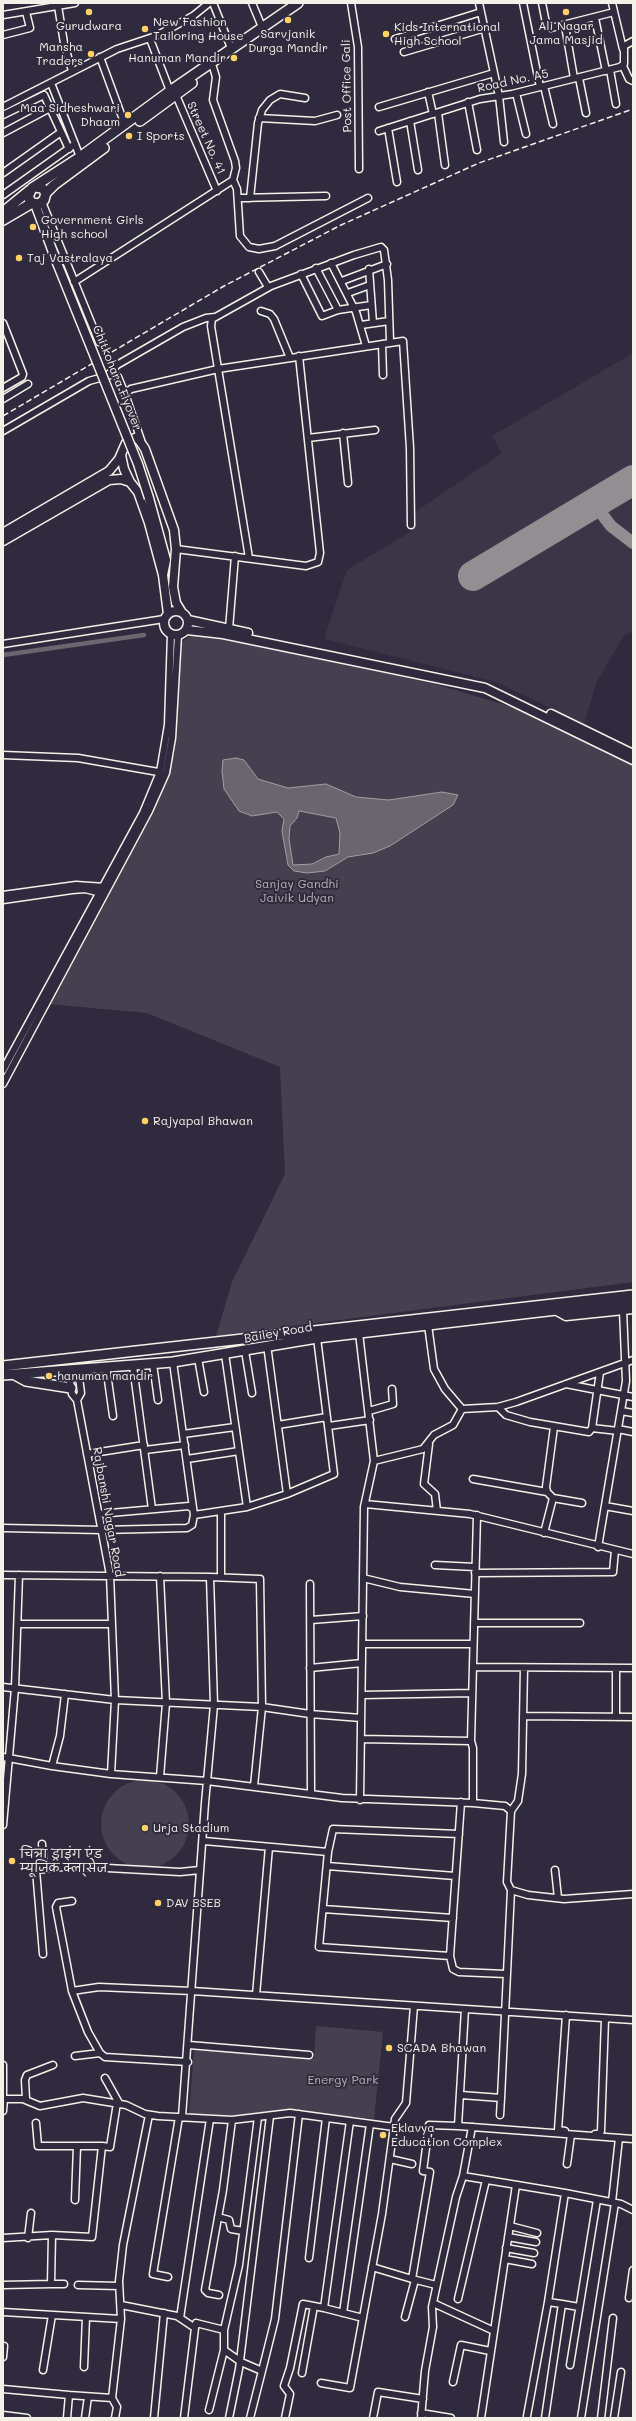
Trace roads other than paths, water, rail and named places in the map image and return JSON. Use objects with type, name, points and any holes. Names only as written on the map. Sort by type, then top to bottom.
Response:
[{"type":"highway","points":[[3,220],[36,203],[54,184],[231,48],[262,27],[287,6],[298,3]]},
{"type":"highway","points":[[3,212],[32,188],[307,3]]},
{"type":"highway","points":[[32,188],[42,188],[46,194]]},
{"type":"highway","points":[[32,188],[28,197],[36,203]]},
{"type":"highway","points":[[555,1307],[633,1294]]},
{"type":"highway","points":[[555,1307],[633,1301]]},
{"type":"highway","name":"Bailey Road","points":[[3,1375],[173,1362],[317,1338],[428,1325],[555,1307]]},
{"type":"highway","name":"Bailey Road","points":[[3,1366],[212,1342],[555,1307]]},
{"type":"highway","points":[[212,1342],[185,1350],[184,1353],[188,1355],[263,1346]]},
{"type":"highway","points":[[108,1366],[162,1358],[167,1355],[163,1352],[116,1354]]},
{"type":"highway","points":[[15,1375],[26,1381],[71,1388]]},
{"type":"main road","name":"Chitkohara Flyover","points":[[36,203],[39,215],[138,464],[169,565]]},
{"type":"main road","points":[[3,533],[109,471],[130,440],[137,437],[141,440],[172,520],[176,549],[163,575]]},
{"type":"main road","points":[[121,455],[124,469],[130,482],[138,492],[149,524],[163,575],[166,616],[165,629],[175,635],[187,630],[223,634],[485,688],[633,760]]},
{"type":"main road","points":[[3,541],[109,480],[121,479],[130,482]]},
{"type":"main road","points":[[169,565],[176,603],[188,620],[477,680],[633,754]]},
{"type":"main road","points":[[166,616],[172,611],[181,611]]},
{"type":"main road","points":[[187,630],[188,620]]},
{"type":"main road","points":[[633,1291],[559,1300],[555,1307],[566,1316],[633,1309]]},
{"type":"street","points":[[3,15],[75,3]]},
{"type":"street","points":[[3,107],[100,57],[124,46],[150,39],[193,16],[209,3]]},
{"type":"street","points":[[213,3],[231,48]]},
{"type":"street","points":[[252,3],[262,27]]},
{"type":"street","name":"Post Office Gali","points":[[351,3],[358,42],[359,169]]},
{"type":"street","points":[[479,3],[499,96],[504,142]]},
{"type":"street","points":[[523,3],[542,87],[553,124]]},
{"type":"street","points":[[542,3],[548,26],[552,28],[565,26],[614,12]]},
{"type":"street","points":[[612,3],[623,49],[624,66],[629,79],[633,82]]},
{"type":"street","points":[[58,6],[64,43],[72,71]]},
{"type":"street","points":[[3,34],[30,28],[26,12]]},
{"type":"street","points":[[395,39],[481,12]]},
{"type":"street","points":[[596,18],[616,104]]},
{"type":"street","points":[[565,26],[586,113]]},
{"type":"street","points":[[404,52],[485,28]]},
{"type":"street","name":"Street No. 41","points":[[150,39],[217,190]]},
{"type":"street","points":[[623,49],[625,44],[633,41]]},
{"type":"street","points":[[100,57],[125,125]]},
{"type":"street","name":"Road No. A5","points":[[380,131],[468,102],[542,87],[624,66]]},
{"type":"street","name":"Street No. 41","points":[[74,282],[233,180],[236,168],[235,162],[213,100],[216,77],[213,67]]},
{"type":"street","points":[[379,107],[494,73]]},
{"type":"street","points":[[50,83],[80,157]]},
{"type":"street","points":[[428,92],[435,113],[445,165]]},
{"type":"street","points":[[516,93],[526,134]]},
{"type":"street","points":[[3,116],[42,95],[45,96],[69,149]]},
{"type":"street","points":[[250,198],[259,118],[264,107],[277,95],[305,98]]},
{"type":"street","points":[[468,102],[477,150]]},
{"type":"street","points":[[3,133],[50,108]]},
{"type":"street","points":[[259,118],[315,121],[337,115]]},
{"type":"street","points":[[410,121],[418,170]]},
{"type":"street","points":[[388,128],[397,182]]},
{"type":"street","points":[[3,173],[61,132]]},
{"type":"street","points":[[3,195],[75,144]]},
{"type":"street","points":[[233,180],[237,189],[240,236],[249,247],[259,249],[275,246],[368,198]]},
{"type":"street","points":[[238,198],[326,196]]},
{"type":"street","points":[[36,203],[74,282],[99,342]]},
{"type":"street","points":[[3,431],[89,381],[109,374],[117,365],[183,327],[206,318],[214,317],[268,287],[316,268],[381,247],[384,250],[386,264],[390,342]]},
{"type":"street","points":[[331,263],[348,293],[361,325],[366,346]]},
{"type":"street","points":[[342,281],[369,269],[386,264]]},
{"type":"street","points":[[316,268],[338,310]]},
{"type":"street","points":[[369,269],[373,323]]},
{"type":"street","points":[[260,272],[268,287]]},
{"type":"street","points":[[301,274],[322,316],[338,310],[371,305]]},
{"type":"street","points":[[348,293],[370,285]]},
{"type":"street","points":[[261,311],[270,314],[274,318],[290,358]]},
{"type":"street","points":[[214,317],[211,326],[249,558]]},
{"type":"street","points":[[361,325],[389,321]]},
{"type":"street","points":[[3,323],[23,374],[22,377],[3,388]]},
{"type":"street","points":[[125,394],[131,389],[218,370],[401,340],[404,345],[410,448],[411,526]]},
{"type":"street","points":[[382,344],[383,375]]},
{"type":"street","points":[[176,549],[306,566],[318,562],[320,553],[299,356]]},
{"type":"street","points":[[109,374],[118,377],[141,440]]},
{"type":"street","points":[[3,399],[28,384]]},
{"type":"street","points":[[308,438],[375,430]]},
{"type":"street","points":[[343,434],[348,483]]},
{"type":"street","points":[[229,629],[235,556]]},
{"type":"street","points":[[3,644],[166,616]]},
{"type":"street","points":[[3,1070],[101,893],[149,811],[163,773],[174,712],[175,635]]},
{"type":"street","points":[[3,755],[53,755],[143,768],[163,773]]},
{"type":"street","points":[[143,768],[165,764]]},
{"type":"street","points":[[143,768],[159,782]]},
{"type":"street","points":[[3,895],[76,885],[105,887]]},
{"type":"street","points":[[3,900],[72,890],[101,893]]},
{"type":"street","points":[[3,1084],[101,893]]},
{"type":"street","points":[[598,1547],[624,1396],[626,1362],[623,1310]]},
{"type":"street","points":[[428,1325],[434,1369],[445,1389],[462,1409]]},
{"type":"street","points":[[359,1333],[374,1461],[365,1504],[360,1800]]},
{"type":"street","points":[[194,1512],[220,1512],[247,1507],[287,1494],[334,1474],[317,1338]]},
{"type":"street","points":[[263,1346],[278,1426],[287,1494]]},
{"type":"street","points":[[245,1351],[252,1393]]},
{"type":"street","points":[[225,1354],[247,1507]]},
{"type":"street","points":[[198,1358],[204,1392]]},
{"type":"street","points":[[462,1409],[498,1406],[633,1360]]},
{"type":"street","points":[[3,1528],[102,1530],[187,1528],[192,1525],[194,1512],[173,1362]]},
{"type":"street","points":[[153,1364],[158,1400]]},
{"type":"street","points":[[108,1366],[113,1416]]},
{"type":"street","points":[[133,1366],[152,1509]]},
{"type":"street","name":"Rajbanshi Nagar Road","points":[[73,1369],[71,1388],[77,1400],[110,1575],[115,1700]]},
{"type":"street","name":"Rajbanshi Nagar Road","points":[[73,1369],[80,1393],[77,1400]]},
{"type":"street","points":[[498,1406],[508,1416],[554,1427],[589,1432],[592,1428],[600,1372]]},
{"type":"street","points":[[565,1384],[633,1397]]},
{"type":"street","points":[[369,1411],[393,1404],[392,1389]]},
{"type":"street","points":[[437,1511],[434,1492],[424,1484],[429,1444],[434,1435],[454,1424],[462,1409]]},
{"type":"street","points":[[621,1411],[633,1413]]},
{"type":"street","points":[[278,1426],[327,1417]]},
{"type":"street","points":[[329,1426],[370,1420]]},
{"type":"street","points":[[183,1434],[235,1427]]},
{"type":"street","points":[[546,1492],[554,1427]]},
{"type":"street","points":[[592,1428],[633,1432]]},
{"type":"street","points":[[374,1461],[420,1451],[429,1444]]},
{"type":"street","points":[[87,1454],[185,1445]]},
{"type":"street","points":[[187,1459],[239,1451]]},
{"type":"street","points":[[473,1479],[546,1492],[554,1498],[582,1503]]},
{"type":"street","points":[[544,1533],[554,1498]]},
{"type":"street","points":[[365,1504],[477,1515],[598,1547],[633,1554]]},
{"type":"street","points":[[99,1514],[189,1506],[194,1512]]},
{"type":"street","points":[[605,1506],[633,1511]]},
{"type":"street","points":[[220,1512],[221,1577]]},
{"type":"street","points":[[473,1803],[473,1748],[470,1741],[477,1515]]},
{"type":"street","points":[[435,1565],[475,1570],[613,1572],[615,1550]]},
{"type":"street","points":[[3,1575],[110,1575],[260,1579],[262,1707],[254,1786]]},
{"type":"street","points":[[3,1825],[5,1757],[15,1688],[19,1575]]},
{"type":"street","points":[[160,1576],[166,1703],[160,1777]]},
{"type":"street","points":[[168,2277],[153,2274],[181,2117],[188,2062],[200,1870],[204,1841],[207,1781],[214,1705],[210,1577]]},
{"type":"street","points":[[363,1578],[400,1587],[475,1594]]},
{"type":"street","points":[[310,1584],[311,1793]]},
{"type":"street","points":[[311,1620],[363,1616]]},
{"type":"street","points":[[474,1623],[580,1623]]},
{"type":"street","points":[[18,1624],[111,1624]]},
{"type":"street","points":[[362,1644],[473,1644]]},
{"type":"street","points":[[310,1668],[362,1663]]},
{"type":"street","points":[[473,1667],[633,1668]]},
{"type":"street","points":[[500,2115],[511,1890],[507,1882],[511,1811],[518,1801],[522,1774],[524,1668]]},
{"type":"street","points":[[616,1669],[616,1716]]},
{"type":"street","points":[[3,1687],[115,1700],[262,1707],[310,1714],[361,1718]]},
{"type":"street","points":[[362,1695],[472,1693]]},
{"type":"street","points":[[52,1766],[60,1736],[65,1694]]},
{"type":"street","points":[[111,1774],[115,1700]]},
{"type":"street","points":[[523,1716],[633,1716]]},
{"type":"street","points":[[361,1739],[470,1741]]},
{"type":"street","points":[[5,1757],[52,1766],[111,1774],[207,1781],[360,1800],[461,1802],[506,1806],[511,1811]]},
{"type":"street","points":[[461,1802],[450,1956],[453,1969],[459,1972],[506,1974]]},
{"type":"street","points":[[450,1956],[319,1947],[328,1852],[333,1829],[459,1834]]},
{"type":"street","points":[[204,1841],[328,1852]]},
{"type":"street","points":[[42,1844],[44,1869]]},
{"type":"street","points":[[256,1995],[269,1847]]},
{"type":"street","points":[[43,1954],[35,1872],[44,1869],[71,1866],[180,1872],[200,1870]]},
{"type":"street","points":[[327,1866],[455,1876]]},
{"type":"street","points":[[555,1870],[558,1898]]},
{"type":"street","points":[[511,1890],[528,1895],[558,1898],[633,1894]]},
{"type":"street","points":[[72,1901],[58,1903],[56,1907],[72,1992],[88,2032],[100,2053],[105,2057],[188,2062]]},
{"type":"street","points":[[323,1909],[453,1918]]},
{"type":"street","points":[[72,1992],[99,1987],[192,1991],[414,2006],[505,2010],[633,2020]]},
{"type":"street","points":[[321,2384],[350,2388],[391,2160],[395,2119],[406,2103],[414,2006]]},
{"type":"street","points":[[458,2126],[465,2009]]},
{"type":"street","points":[[566,2015],[558,2130],[566,2131],[600,2132],[605,2019]]},
{"type":"street","points":[[189,2045],[309,2055]]},
{"type":"street","points":[[75,2056],[100,2053]]},
{"type":"street","points":[[3,2065],[3,2111]]},
{"type":"street","points":[[26,2100],[25,2080],[27,2075],[53,2065]]},
{"type":"street","points":[[36,2123],[38,2146],[110,2147],[118,2103],[105,2078]]},
{"type":"street","points":[[460,2095],[501,2098]]},
{"type":"street","points":[[4,2100],[26,2100],[38,2106],[83,2098],[118,2103],[149,2114],[232,2120],[270,2116],[290,2112],[394,2127]]},
{"type":"street","points":[[115,2418],[116,2407],[112,2398],[122,2320],[120,2286],[123,2245],[149,2114]]},
{"type":"street","points":[[250,2418],[275,2319],[299,2114]]},
{"type":"street","points":[[229,2418],[239,2369],[239,2359],[256,2238],[270,2116]]},
{"type":"street","points":[[209,2410],[224,2350],[224,2330],[237,2272],[258,2117]]},
{"type":"street","points":[[309,2258],[326,2118]]},
{"type":"street","points":[[180,2318],[210,2119]]},
{"type":"street","points":[[219,2295],[208,2293],[205,2290],[218,2217],[232,2120]]},
{"type":"street","points":[[324,2308],[350,2121]]},
{"type":"street","points":[[344,2313],[370,2124]]},
{"type":"street","points":[[405,2317],[413,2280],[430,2172],[423,2171],[429,2125],[633,2139]]},
{"type":"street","points":[[451,2418],[421,2415],[422,2399],[433,2327],[432,2303],[456,2197],[463,2176],[472,2127]]},
{"type":"street","points":[[567,2164],[572,2135]]},
{"type":"street","points":[[581,2418],[613,2203],[619,2138]]},
{"type":"street","points":[[75,2200],[77,2146]]},
{"type":"street","points":[[3,2238],[28,2238],[52,2235],[92,2237],[102,2146]]},
{"type":"street","points":[[391,2160],[394,2150]]},
{"type":"street","points":[[391,2160],[412,2164]]},
{"type":"street","points":[[463,2176],[565,2193],[613,2203],[633,2210]]},
{"type":"street","points":[[458,2299],[486,2180]]},
{"type":"street","points":[[481,2418],[516,2185]]},
{"type":"street","points":[[526,2416],[548,2302],[565,2193]]},
{"type":"street","points":[[570,2365],[597,2200]]},
{"type":"street","points":[[28,2238],[31,2213]]},
{"type":"street","points":[[218,2217],[229,2220],[231,2229],[243,2231]]},
{"type":"street","points":[[510,2226],[537,2233]]},
{"type":"street","points":[[51,2284],[52,2235]]},
{"type":"street","points":[[508,2237],[536,2242]]},
{"type":"street","points":[[506,2248],[534,2252]]},
{"type":"street","points":[[505,2258],[532,2264]]},
{"type":"street","points":[[372,2267],[413,2280],[436,2285]]},
{"type":"street","points":[[630,2298],[633,2270]]},
{"type":"street","points":[[3,2285],[64,2284]]},
{"type":"street","points":[[78,2285],[120,2286]]},
{"type":"street","points":[[548,2302],[579,2307]]},
{"type":"street","points":[[432,2303],[494,2330]]},
{"type":"street","points":[[285,2418],[290,2394],[284,2386],[290,2368],[303,2304],[363,2318]]},
{"type":"street","points":[[545,2418],[562,2304]]},
{"type":"street","points":[[121,2305],[164,2313],[180,2318],[195,2328]]},
{"type":"street","points":[[302,2373],[314,2306]]},
{"type":"street","points":[[3,2312],[122,2320]]},
{"type":"street","points":[[154,2418],[164,2313]]},
{"type":"street","points":[[43,2370],[52,2315]]},
{"type":"street","points":[[84,2367],[86,2317]]},
{"type":"street","points":[[601,2418],[613,2318]]},
{"type":"street","points":[[184,2418],[196,2323],[224,2330]]},
{"type":"street","points":[[453,2382],[461,2345],[490,2351]]},
{"type":"street","points":[[3,2357],[4,2346]]},
{"type":"street","points":[[224,2350],[262,2371]]},
{"type":"street","points":[[614,2418],[621,2372]]},
{"type":"street","points":[[3,2389],[112,2398]]},
{"type":"street","points":[[372,2418],[378,2392],[422,2399]]},
{"type":"street","points":[[67,2418],[69,2395]]},
{"type":"street","points":[[85,2418],[88,2397]]},
{"type":"street","points":[[3,2415],[27,2418]]},
{"type":"waterway","points":[[3,655],[144,635]]},
{"type":"railway","points":[[3,416],[224,286],[341,225],[479,163],[633,109]]},
{"type":"place","name":"Gurudwara","points":[[89,12]]},
{"type":"place","name":"Ali Nagar Jama Masjid","points":[[566,12]]},
{"type":"place","name":"Sarvjanik Durga Mandir","points":[[288,20]]},
{"type":"place","name":"New Fashion Tailoring House","points":[[145,29]]},
{"type":"place","name":"Kids International High School","points":[[386,34]]},
{"type":"place","name":"Mansha Traders","points":[[91,54]]},
{"type":"place","name":"Hanuman Mandir","points":[[234,58]]},
{"type":"place","name":"Maa Sidheshwari Dhaam","points":[[128,115]]},
{"type":"place","name":"I Sports","points":[[129,136]]},
{"type":"place","name":"Government Girls High school","points":[[33,227]]},
{"type":"place","name":"Taj Vastralaya","points":[[19,258]]},
{"type":"place","name":"Rajyapal Bhawan","points":[[145,1121]]},
{"type":"place","name":"hanuman mandir","points":[[49,1376]]},
{"type":"place","name":"Urja Stadium","points":[[145,1828]]},
{"type":"place","name":"चित्रा ड्राइंग एंड म्यूजिक क्ला्सेज","points":[[12,1861]]},
{"type":"place","name":"DAV BSEB","points":[[158,1903]]},
{"type":"place","name":"SCADA Bhawan","points":[[389,2048]]},
{"type":"place","name":"Eklavya Education Complex","points":[[383,2135]]},
{"type":"park label","name":"Sanjay Gandhi Jaivik Udyan","points":[[297,891]]},
{"type":"park label","name":"Energy Park","points":[[343,2080]]}]
